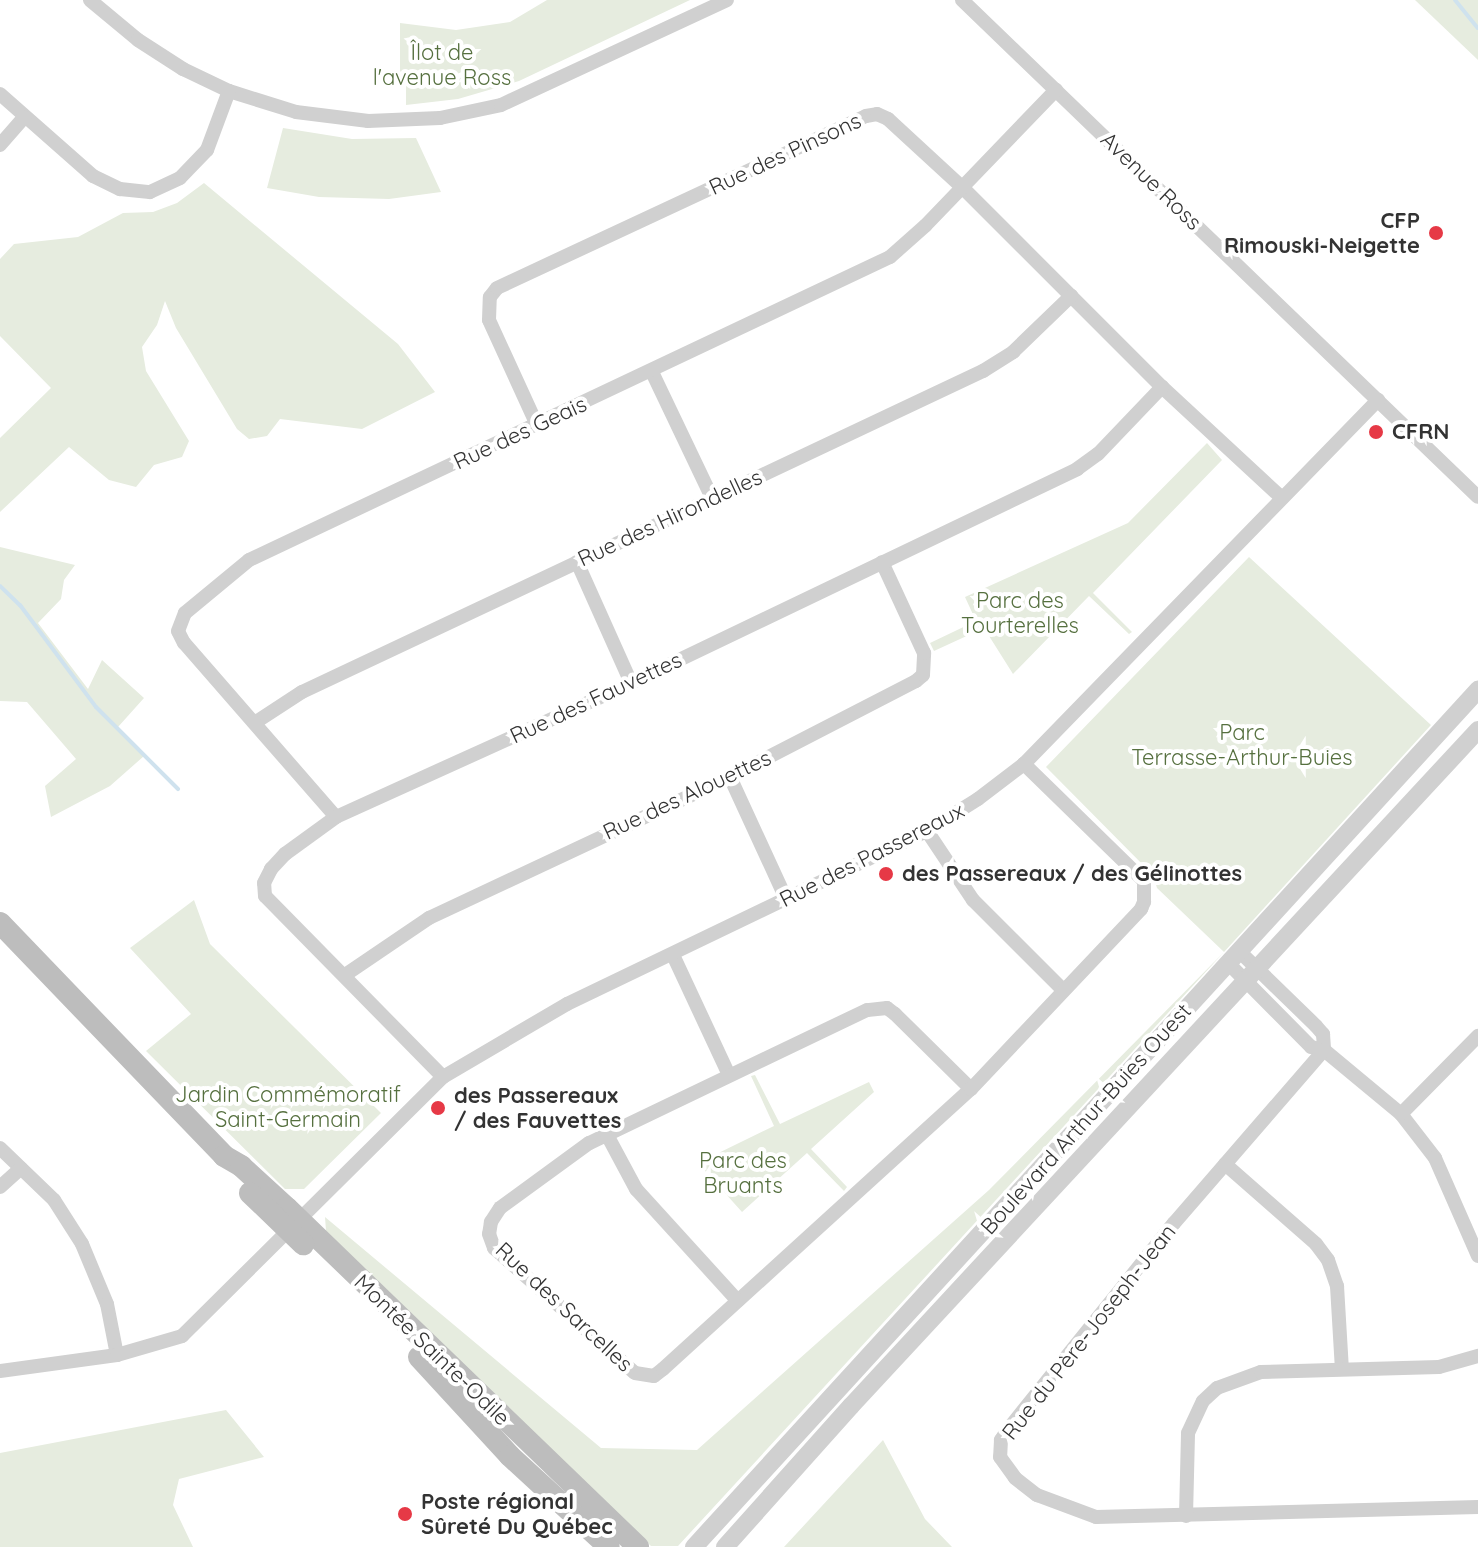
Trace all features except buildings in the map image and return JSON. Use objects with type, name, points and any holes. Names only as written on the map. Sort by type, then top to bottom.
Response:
[{"type":"main road","name":"Montée Sainte-Odile","points":[[2,929],[224,1156],[234,1177],[293,1224],[638,1547]]},
{"type":"main road","name":"Montée Sainte-Odile","points":[[293,1224],[510,1456],[609,1547]]},
{"type":"street","points":[[90,0],[149,47],[183,69],[273,107],[335,119],[440,118],[501,105],[727,0]]},
{"type":"street","name":"Avenue Ross","points":[[962,0],[1478,497]]},
{"type":"street","name":"Rue des Geais","points":[[336,817],[184,643],[178,631],[185,613],[249,560],[890,257],[963,188],[1056,90]]},
{"type":"street","points":[[0,94],[93,176],[120,189],[150,192],[180,178],[207,150],[229,91]]},
{"type":"street","name":"Rue des Pinsons","points":[[537,425],[489,320],[490,297],[497,288],[866,116],[877,114],[888,119],[963,188],[1162,387],[1282,498]]},
{"type":"street","points":[[0,145],[24,117]]},
{"type":"street","name":"Rue des Hirondelles","points":[[256,722],[302,692],[983,371],[1013,352],[1071,296]]},
{"type":"street","points":[[652,372],[712,498]]},
{"type":"street","name":"Rue des Fauvettes","points":[[443,1077],[265,896],[264,883],[285,854],[336,817],[631,683],[1077,469],[1098,454],[1162,387]]},
{"type":"street","name":"Rue des Passereaux","points":[[0,1371],[117,1355],[182,1336],[443,1077],[567,1004],[927,831],[1024,764],[1378,400]]},
{"type":"street","points":[[577,562],[631,683]]},
{"type":"street","name":"Rue des Alouettes","points":[[345,975],[429,918],[730,777],[923,675],[924,653],[882,562]]},
{"type":"street","name":"Boulevard Arthur-Buies Ouest","points":[[694,1547],[1478,690]]},
{"type":"street","name":"Boulevard Arthur-Buies Ouest","points":[[725,1547],[851,1406],[1478,730]]},
{"type":"street","name":"Rue des Sarcelles","points":[[971,1089],[887,1008],[867,1010],[606,1133],[500,1208],[491,1222],[489,1234],[494,1248],[635,1373],[654,1376],[971,1089],[1141,909],[1144,881],[1024,764]]},
{"type":"street","points":[[730,777],[786,899]]},
{"type":"street","points":[[927,831],[973,900],[1063,990]]},
{"type":"street","points":[[673,955],[729,1075]]},
{"type":"street","points":[[1234,958],[1253,976],[1311,1047],[1324,1050],[1401,1114],[1435,1158],[1478,1256]]},
{"type":"street","points":[[1401,1114],[1478,1036]]},
{"type":"street","name":"Rue du Père-Joseph-Jean","points":[[1324,1050],[1225,1164],[1007,1431],[999,1450],[1002,1464],[1015,1478],[1054,1504],[1096,1517],[1478,1507]]},
{"type":"street","points":[[606,1133],[636,1189],[738,1301]]},
{"type":"street","points":[[0,1148],[54,1200],[82,1244],[107,1304],[117,1355]]},
{"type":"street","points":[[1225,1164],[1316,1244],[1328,1260],[1337,1286],[1342,1369]]},
{"type":"street","points":[[0,1187],[21,1168]]},
{"type":"street","points":[[1186,1516],[1188,1433],[1203,1401],[1217,1388],[1261,1372],[1439,1367],[1478,1356]]},
{"type":"green space","name":"Îlot de l'avenue Ross","points":[[547,0],[690,0],[519,81],[458,99],[406,105],[406,75],[400,75],[400,23],[456,30],[510,22]]},
{"type":"green space","points":[[1415,0],[1478,0],[1478,60]]},
{"type":"green space","name":"Îlot de l'avenue Ross","points":[[283,128],[352,139],[416,138],[441,192],[389,199],[319,197],[267,188]]},
{"type":"green space","points":[[204,183],[398,344],[435,392],[362,429],[280,419],[267,436],[249,439],[237,429],[176,328],[165,301],[157,325],[142,347],[146,371],[189,441],[182,457],[154,465],[136,487],[109,480],[69,447],[0,512],[0,438],[51,388],[0,336],[0,259],[14,244],[78,237],[123,213],[153,212],[177,203]]},
{"type":"green space","name":"Parc des Tourterelles","points":[[1207,443],[1222,460],[1093,593],[1132,632],[1129,634],[1089,596],[1013,674],[984,628],[934,651],[930,643],[976,621],[965,597],[1128,523]]},
{"type":"green space","points":[[0,547],[75,565],[64,580],[61,599],[38,623],[88,689],[102,660],[144,698],[118,727],[144,756],[110,786],[51,817],[45,786],[76,759],[27,702],[0,701]]},
{"type":"green space","name":"Parc Terrasse-Arthur-Buies","points":[[1249,557],[1431,725],[1224,952],[1157,888],[1153,875],[1046,767]]},
{"type":"green space","name":"Jardin Commémoratif Saint-Germain","points":[[194,900],[210,944],[381,1113],[304,1189],[285,1189],[146,1051],[191,1014],[130,948]]},
{"type":"green space","points":[[1224,952],[678,1546],[651,1546],[326,1231],[325,1217],[601,1448],[697,1450],[989,1190]]},
{"type":"green space","name":"Parc des Bruants","points":[[755,1075],[780,1124],[869,1082],[874,1092],[811,1149],[847,1187],[844,1191],[807,1153],[742,1212],[698,1163],[774,1126],[751,1076]]},
{"type":"green space","points":[[226,1410],[264,1457],[179,1479],[173,1505],[193,1547],[0,1547],[0,1453]]},
{"type":"green space","points":[[883,1440],[925,1519],[952,1547],[784,1547]]},
{"type":"waterway","points":[[1455,0],[1478,28]]},
{"type":"waterway","points":[[0,586],[20,605],[96,707],[178,789]]},
{"type":"place","name":"CFP Rimouski-Neigette","points":[[1436,233]]},
{"type":"place","name":"CFRN","points":[[1376,432]]},
{"type":"place","name":"des Passereaux / des Gélinottes","points":[[886,874]]},
{"type":"place","name":"des Passereaux / des Fauvettes","points":[[438,1108]]},
{"type":"place","name":"Poste régional Sûreté Du Québec","points":[[405,1514]]}]
